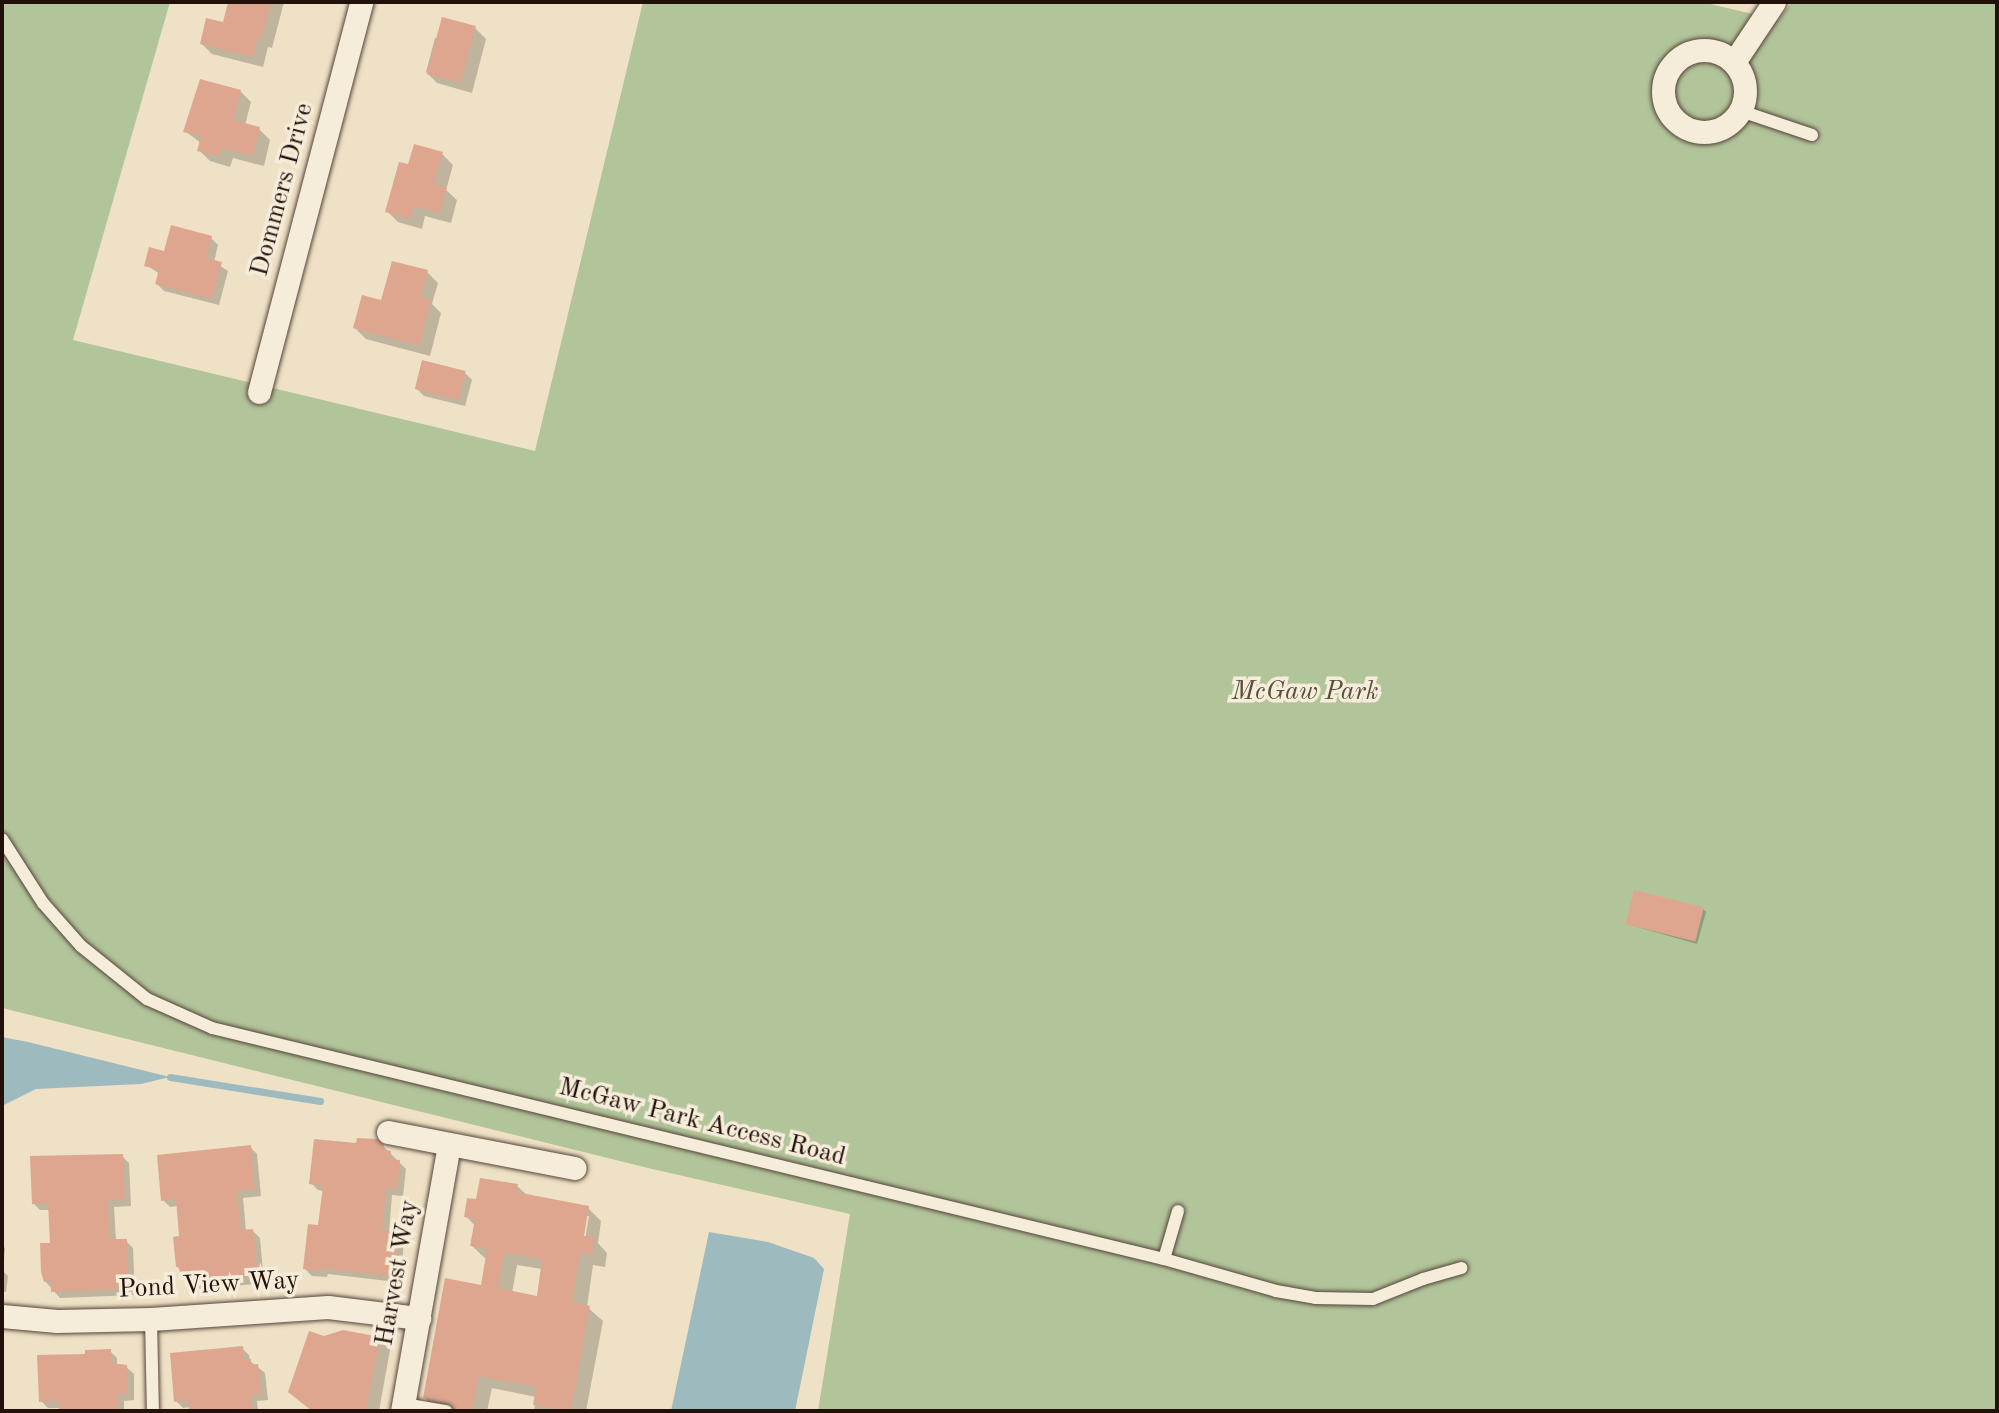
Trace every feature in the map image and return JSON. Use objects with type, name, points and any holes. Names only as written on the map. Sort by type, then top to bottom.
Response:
[{"type":"street","name":"Dommers Drive","points":[[259,392],[361,2]]},
{"type":"street","points":[[1734,62],[1774,2]]},
{"type":"street","points":[[1694,51],[1722,53],[1734,62],[1746,85],[1741,111],[1724,128],[1699,133],[1674,120],[1663,94],[1671,66],[1694,51]]},
{"type":"street","points":[[388,1132],[575,1168]]},
{"type":"street","name":"Harvest Way","points":[[403,1408],[449,1145]]},
{"type":"street","name":"Pond View Way","points":[[2,1316],[57,1321],[151,1319],[328,1307],[419,1318]]},
{"type":"lane","points":[[1741,111],[1812,135]]},
{"type":"lane","name":"McGaw Park Access Road","points":[[2,839],[43,903],[81,946],[147,999],[212,1028],[1164,1259],[1276,1291],[1315,1298],[1373,1299],[1423,1279],[1461,1268]]},
{"type":"lane","points":[[1164,1259],[1178,1211]]},
{"type":"lane","points":[[151,1319],[153,1411]]},
{"type":"lane","points":[[403,1408],[446,1411]]},
{"type":"green space","name":"McGaw Park","points":[[2,2],[170,2],[73,340],[535,451],[643,2],[1702,2],[1778,20],[1792,2],[1997,2],[1997,1411],[818,1411],[850,1214],[648,1168],[2,1008]]},
{"type":"water","points":[[2,1037],[170,1077],[141,1084],[36,1089],[2,1106]]},
{"type":"water","points":[[709,1232],[768,1242],[814,1258],[824,1269],[795,1411],[671,1411]]},
{"type":"building","points":[[228,2],[271,2],[262,38],[258,37],[253,57],[200,44],[206,18],[223,22]]},
{"type":"building","points":[[442,17],[476,26],[461,83],[427,74]]},
{"type":"building","points":[[200,79],[241,90],[233,120],[260,127],[253,156],[222,148],[219,157],[197,151],[201,136],[183,132]]},
{"type":"building","points":[[414,144],[443,152],[434,184],[447,188],[440,213],[414,206],[411,219],[385,212],[399,162],[408,164]]},
{"type":"building","points":[[171,225],[212,236],[206,258],[222,262],[212,299],[155,284],[159,270],[144,266],[149,247],[164,251]]},
{"type":"building","points":[[392,261],[428,270],[421,297],[431,300],[419,346],[353,328],[362,295],[381,300]]},
{"type":"building","points":[[422,360],[466,371],[458,400],[415,389]]},
{"type":"building","points":[[1634,890],[1704,907],[1695,941],[1626,924]]},
{"type":"building","points":[[357,1138],[377,1139],[384,1145],[383,1150],[391,1151],[390,1159],[400,1160],[397,1189],[386,1188],[382,1230],[398,1232],[395,1259],[400,1260],[398,1277],[321,1268],[321,1271],[303,1269],[308,1224],[318,1225],[323,1186],[309,1184],[314,1139],[356,1143]]},
{"type":"building","points":[[251,1145],[255,1189],[237,1191],[241,1230],[253,1229],[258,1276],[188,1283],[187,1274],[180,1274],[179,1267],[176,1267],[173,1237],[179,1236],[176,1199],[161,1201],[157,1155]]},
{"type":"building","points":[[123,1154],[125,1199],[108,1200],[110,1239],[127,1239],[129,1288],[51,1292],[51,1281],[44,1282],[41,1272],[40,1243],[50,1243],[48,1203],[32,1204],[30,1156]]},
{"type":"building","points":[[480,1178],[518,1184],[516,1192],[589,1206],[584,1236],[595,1237],[592,1255],[580,1253],[572,1302],[590,1306],[571,1411],[533,1405],[536,1387],[479,1376],[472,1411],[455,1411],[448,1403],[423,1398],[445,1278],[481,1285],[487,1249],[470,1246],[475,1219],[464,1217],[467,1198],[476,1199]],"holes":[[[504,1253],[542,1259],[537,1296],[498,1288]]]},
{"type":"building","points":[[343,1330],[380,1337],[366,1411],[312,1411],[288,1392],[309,1331],[324,1336]]},
{"type":"building","points":[[243,1346],[244,1360],[251,1359],[251,1365],[258,1364],[262,1394],[251,1395],[253,1411],[189,1411],[188,1400],[174,1402],[170,1353]]},
{"type":"building","points":[[111,1349],[111,1363],[127,1365],[128,1394],[118,1394],[118,1411],[59,1411],[59,1401],[39,1402],[37,1355],[85,1354],[85,1350]]},
{"type":"waterway","points":[[170,1077],[320,1101]]}]
